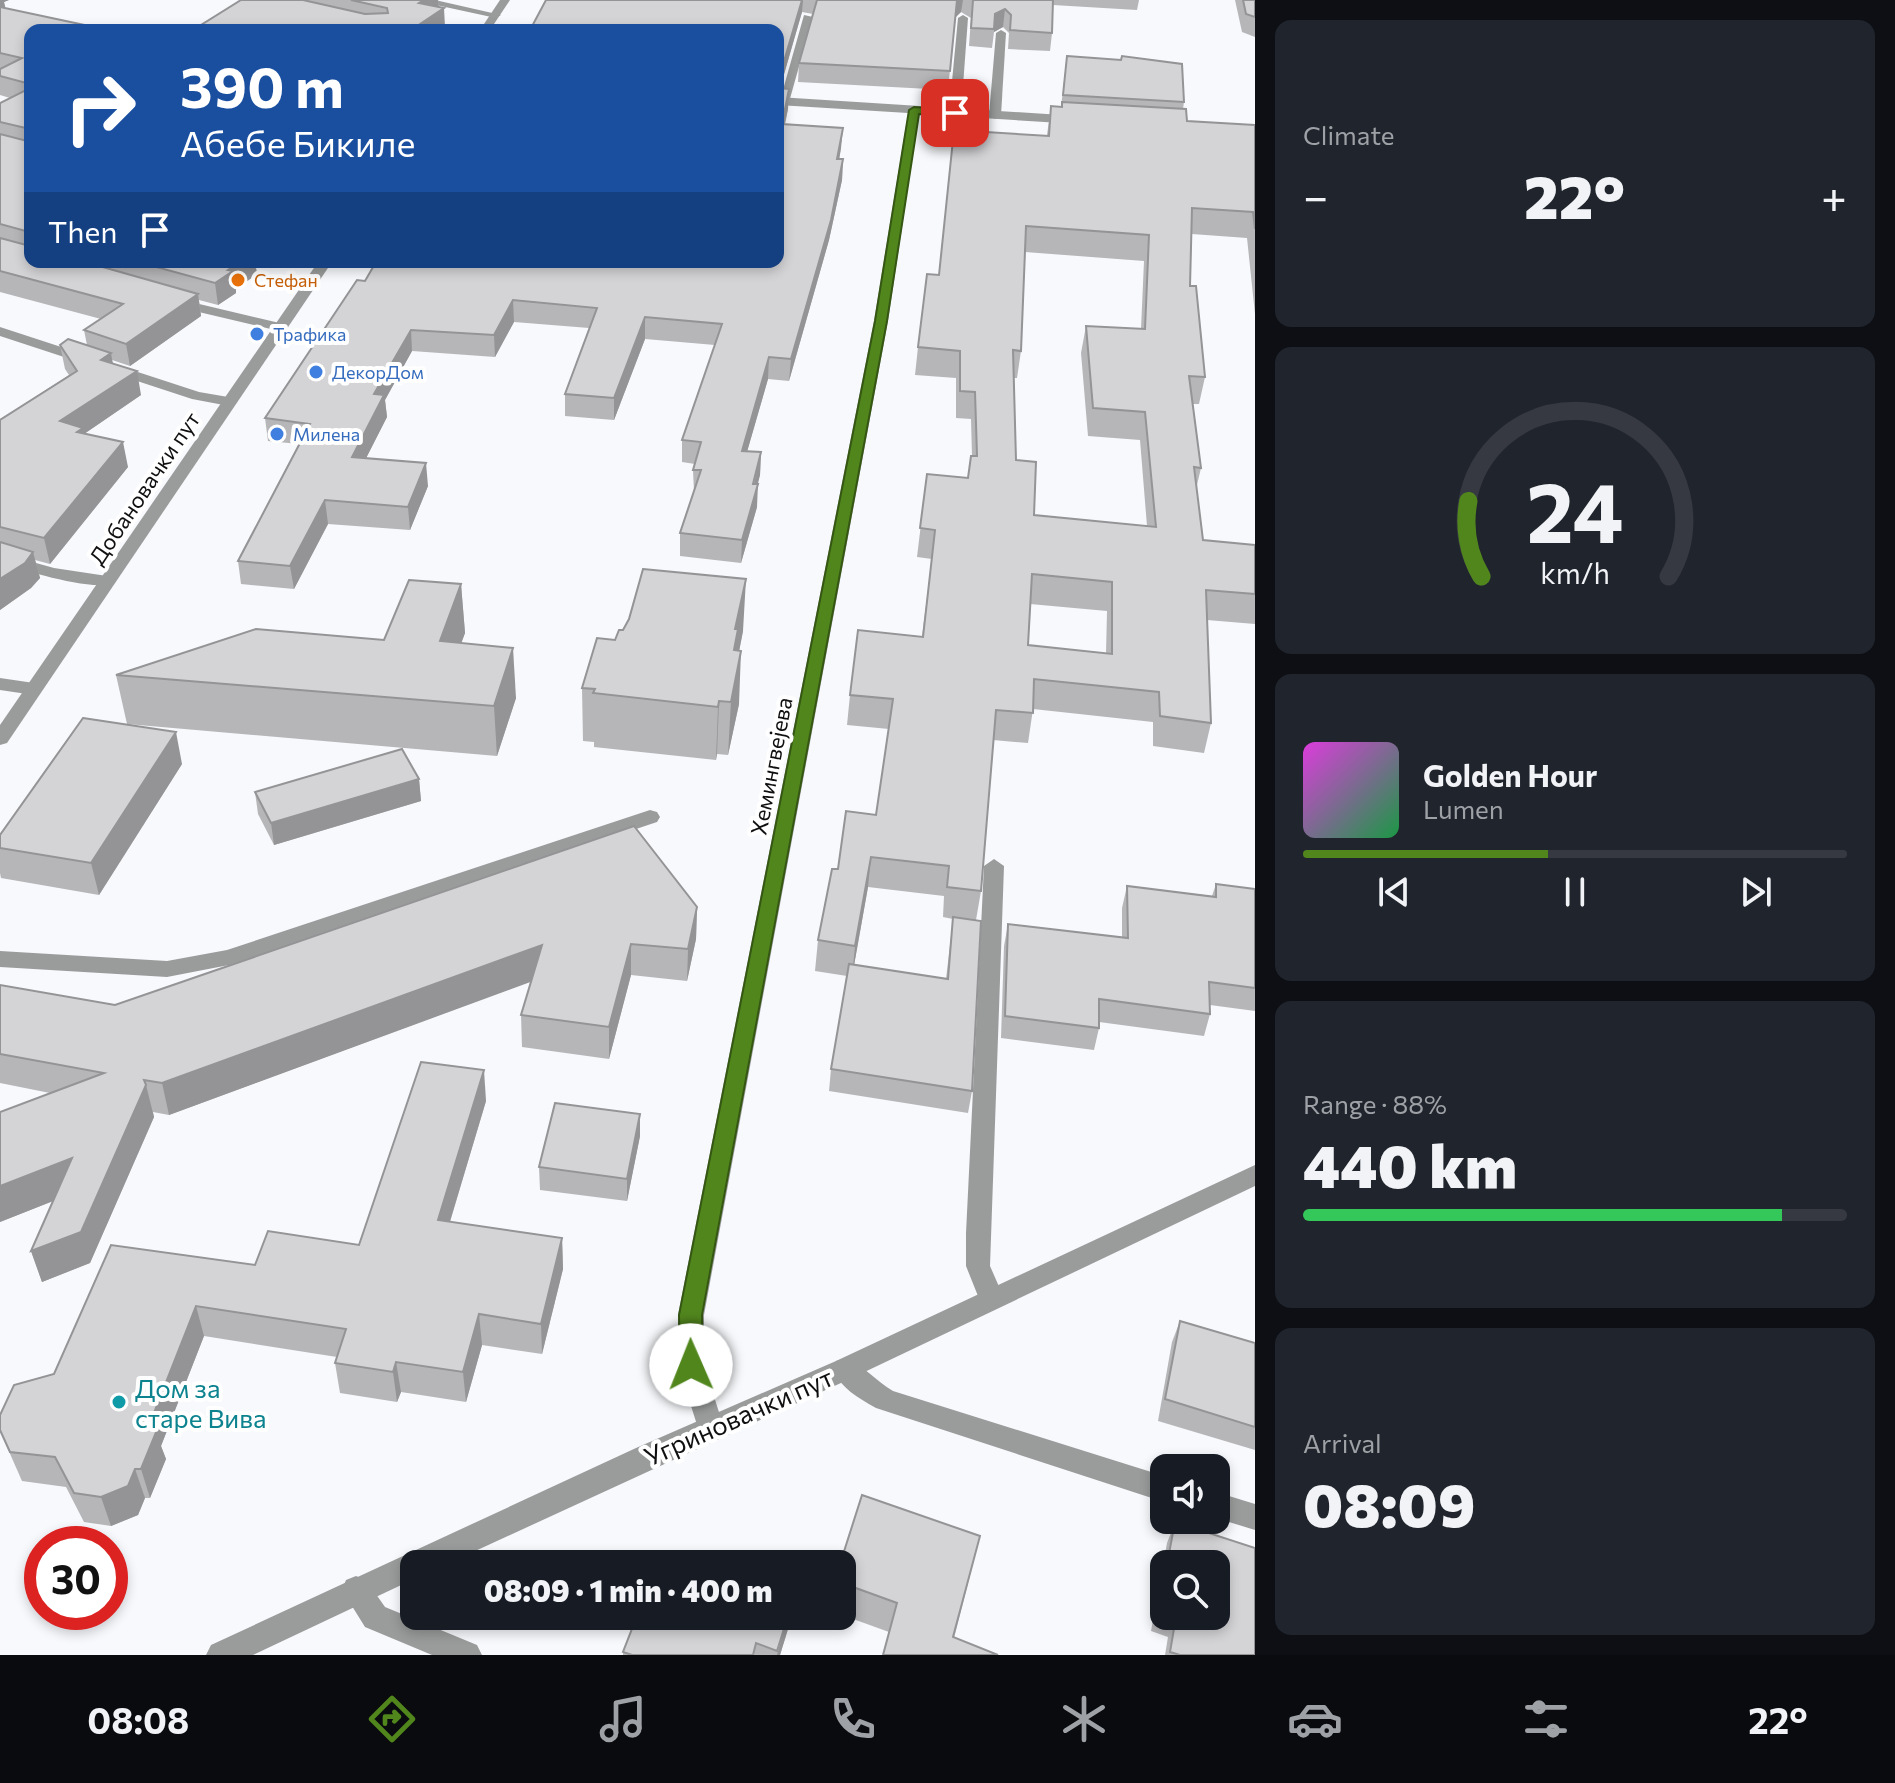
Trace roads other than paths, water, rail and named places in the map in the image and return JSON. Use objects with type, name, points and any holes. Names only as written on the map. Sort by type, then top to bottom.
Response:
[{"type":"street","points":[[418,0],[496,15]]},
{"type":"street","points":[[489,24],[505,0]]},
{"type":"street","points":[[784,89],[808,17]]},
{"type":"street","points":[[955,113],[963,18]]},
{"type":"street","points":[[995,115],[1001,33]]},
{"type":"street","points":[[784,101],[1084,120]]},
{"type":"street","name":"Хемингвејева","points":[[711,1428],[691,1365],[691,1315],[881,321],[914,110]]},
{"type":"street","name":"Добановачки пут","points":[[0,739],[321,268]]},
{"type":"street","points":[[164,300],[279,327]]},
{"type":"street","points":[[0,331],[197,396],[229,401]]},
{"type":"street","points":[[0,558],[32,569],[107,581]]},
{"type":"street","points":[[0,684],[34,689]]},
{"type":"street","points":[[0,959],[167,969],[196,965],[229,957],[650,817]]},
{"type":"street","points":[[991,1298],[978,1266],[978,1233],[994,866]]},
{"type":"street","name":"Угриновачки пут","points":[[221,1655],[356,1590],[845,1369],[1255,1175]]},
{"type":"street","points":[[845,1369],[863,1387],[885,1400],[1150,1485]]},
{"type":"street","points":[[1230,1509],[1255,1517]]},
{"type":"street","points":[[356,1590],[375,1617],[467,1655]]},
{"type":"place","name":"Стефан","points":[[238,280]]},
{"type":"place","name":"Трафика","points":[[257,334]]},
{"type":"place","name":"ДекорДом","points":[[316,372]]},
{"type":"place","name":"Милена","points":[[277,434]]},
{"type":"place","name":"Дом за старе Вива","points":[[119,1402]]}]
